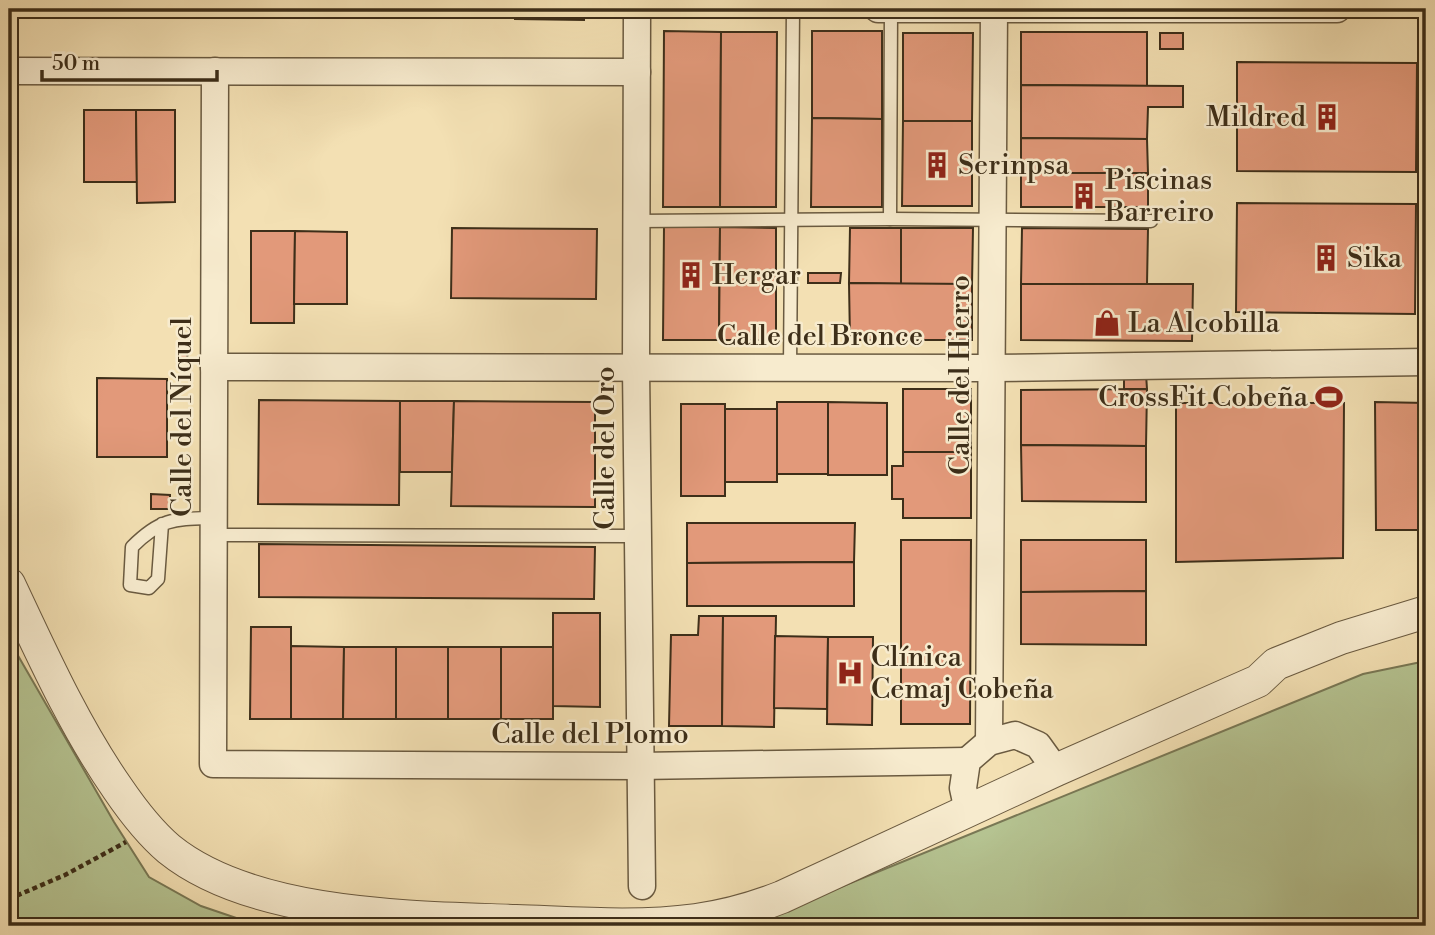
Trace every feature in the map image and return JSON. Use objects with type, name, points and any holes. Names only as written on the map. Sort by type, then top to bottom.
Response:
[{"type":"street","name":"Calle del Oro","points":[[637,9],[636,368],[642,886]]},
{"type":"street","points":[[878,9],[1337,9]]},
{"type":"street","name":"Calle del Hierro","points":[[989,742],[994,9]]},
{"type":"street","points":[[9,71],[637,72]]},
{"type":"street","name":"Calle del Níquel","points":[[213,764],[215,71]]},
{"type":"street","name":"Calle del Bronce","points":[[214,367],[991,368],[1426,362]]},
{"type":"street","points":[[9,584],[75,720],[106,771],[148,831],[170,850],[213,877],[236,887],[289,900],[414,918],[575,923],[694,920],[762,905],[1258,681],[1276,664],[1341,638],[1426,612]]},
{"type":"street","points":[[1258,681],[1280,680],[1426,634]]},
{"type":"street","points":[[968,811],[963,788],[967,761],[989,742],[1015,735],[1038,745],[1056,770]]},
{"type":"street","name":"Calle del Plomo","points":[[213,764],[639,766],[967,761]]},
{"type":"lane","points":[[790,368],[793,9]]},
{"type":"lane","points":[[890,219],[891,9]]},
{"type":"lane","points":[[637,221],[1152,221]]},
{"type":"lane","points":[[162,524],[158,579],[149,588],[131,585],[132,547],[149,530],[162,524],[175,519],[214,526],[637,536]]},
{"type":"path","points":[[9,899],[65,875],[148,831]]},
{"type":"green space","points":[[9,640],[114,822],[149,877],[201,906],[248,922],[308,926],[9,926]]},
{"type":"green space","points":[[1426,661],[1426,926],[745,926],[1363,674]]},
{"type":"building","points":[[515,9],[584,9],[584,20],[515,19]]},
{"type":"building","points":[[664,31],[721,32],[720,207],[663,207]]},
{"type":"building","points":[[812,31],[882,31],[882,119],[812,118]]},
{"type":"building","points":[[721,32],[777,32],[776,207],[720,207]]},
{"type":"building","points":[[1021,32],[1147,32],[1147,86],[1021,85]]},
{"type":"building","points":[[903,33],[973,33],[972,121],[903,121]]},
{"type":"building","points":[[1160,33],[1183,33],[1183,49],[1160,49]]},
{"type":"building","name":"Mildred","points":[[1237,62],[1417,63],[1416,172],[1237,171]]},
{"type":"building","points":[[1021,85],[1183,86],[1183,107],[1148,107],[1147,139],[1021,138]]},
{"type":"building","points":[[84,110],[136,110],[137,182],[84,182]]},
{"type":"building","points":[[136,110],[175,110],[175,202],[137,203]]},
{"type":"building","points":[[812,118],[882,119],[882,207],[811,207]]},
{"type":"building","name":"Serinpsa","points":[[903,121],[972,121],[972,206],[902,206]]},
{"type":"building","points":[[1021,138],[1147,139],[1148,173],[1021,173]]},
{"type":"building","name":"Piscinas Barreiro","points":[[1021,173],[1148,173],[1148,207],[1021,207]]},
{"type":"building","name":"Sika","points":[[1237,203],[1416,204],[1415,314],[1236,312]]},
{"type":"building","name":"Hergar","points":[[664,227],[720,227],[719,340],[663,340]]},
{"type":"building","points":[[720,227],[776,228],[776,340],[719,340]]},
{"type":"building","points":[[452,228],[597,229],[596,299],[451,298]]},
{"type":"building","points":[[850,228],[901,228],[901,284],[849,283]]},
{"type":"building","points":[[901,228],[973,228],[972,284],[901,284]]},
{"type":"building","points":[[1022,228],[1148,229],[1147,284],[1021,284]]},
{"type":"building","points":[[251,231],[295,231],[294,323],[251,323]]},
{"type":"building","points":[[295,231],[347,232],[347,304],[294,304]]},
{"type":"building","points":[[808,273],[841,273],[840,283],[808,283]]},
{"type":"building","points":[[849,283],[972,284],[972,340],[850,340]]},
{"type":"building","name":"La Alcobilla","points":[[1021,284],[1193,284],[1192,341],[1021,340]]},
{"type":"building","points":[[180,342],[188,342],[187,363],[180,363]]},
{"type":"building","points":[[1124,374],[1146,374],[1147,389],[1124,389]]},
{"type":"building","points":[[97,378],[167,379],[167,457],[97,457]]},
{"type":"building","points":[[903,389],[971,389],[971,452],[903,452]]},
{"type":"building","points":[[1147,389],[1146,446],[1021,445],[1021,390]]},
{"type":"building","points":[[259,400],[400,401],[399,505],[258,504]]},
{"type":"building","points":[[400,401],[454,401],[452,472],[400,472]]},
{"type":"building","points":[[454,401],[595,402],[595,507],[451,506]]},
{"type":"building","points":[[777,402],[828,402],[828,474],[777,474]]},
{"type":"building","points":[[828,402],[887,403],[887,475],[828,475]]},
{"type":"building","points":[[1375,402],[1426,403],[1426,530],[1376,530]]},
{"type":"building","points":[[1176,403],[1344,403],[1343,558],[1176,562]]},
{"type":"building","points":[[681,404],[725,404],[725,496],[681,496]]},
{"type":"building","points":[[725,409],[777,409],[777,482],[725,482]]},
{"type":"building","points":[[1021,445],[1146,446],[1146,502],[1022,501]]},
{"type":"building","points":[[903,452],[971,452],[971,518],[903,518],[903,499],[892,499],[892,466],[903,466]]},
{"type":"building","points":[[151,494],[170,495],[170,509],[151,509]]},
{"type":"building","points":[[687,523],[855,523],[854,562],[687,563]]},
{"type":"building","points":[[901,540],[971,540],[970,724],[901,724]]},
{"type":"building","points":[[1021,540],[1146,540],[1146,591],[1021,592]]},
{"type":"building","points":[[259,544],[595,547],[594,599],[259,597]]},
{"type":"building","points":[[854,562],[854,606],[687,606],[687,563]]},
{"type":"building","points":[[1146,591],[1146,645],[1021,644],[1021,592]]},
{"type":"building","points":[[553,613],[600,613],[600,707],[553,706]]},
{"type":"building","points":[[699,616],[723,616],[722,726],[669,726],[671,635],[698,635]]},
{"type":"building","points":[[723,616],[776,616],[774,727],[722,726]]},
{"type":"building","points":[[251,627],[291,627],[291,719],[250,719]]},
{"type":"building","points":[[775,636],[828,637],[827,709],[774,708]]},
{"type":"building","name":"Clínica Cemaj Cobeña","points":[[828,637],[873,637],[872,725],[827,724]]},
{"type":"building","points":[[291,646],[344,647],[343,719],[291,719]]},
{"type":"building","points":[[344,647],[396,647],[396,719],[343,719]]},
{"type":"building","points":[[396,647],[448,647],[448,719],[396,719]]},
{"type":"building","points":[[448,647],[501,647],[501,719],[448,719]]},
{"type":"building","points":[[501,647],[553,647],[553,719],[501,719]]},
{"type":"place","name":"Mildred","points":[[1327,117]]},
{"type":"place","name":"Serinpsa","points":[[937,165]]},
{"type":"place","name":"Piscinas Barreiro","points":[[1084,196]]},
{"type":"place","name":"Sika","points":[[1326,258]]},
{"type":"place","name":"Hergar","points":[[691,275]]},
{"type":"place","name":"La Alcobilla","points":[[1107,323]]},
{"type":"place","name":"CrossFit Cobeña","points":[[1329,397]]},
{"type":"place","name":"Clínica Cemaj Cobeña","points":[[850,673]]}]
